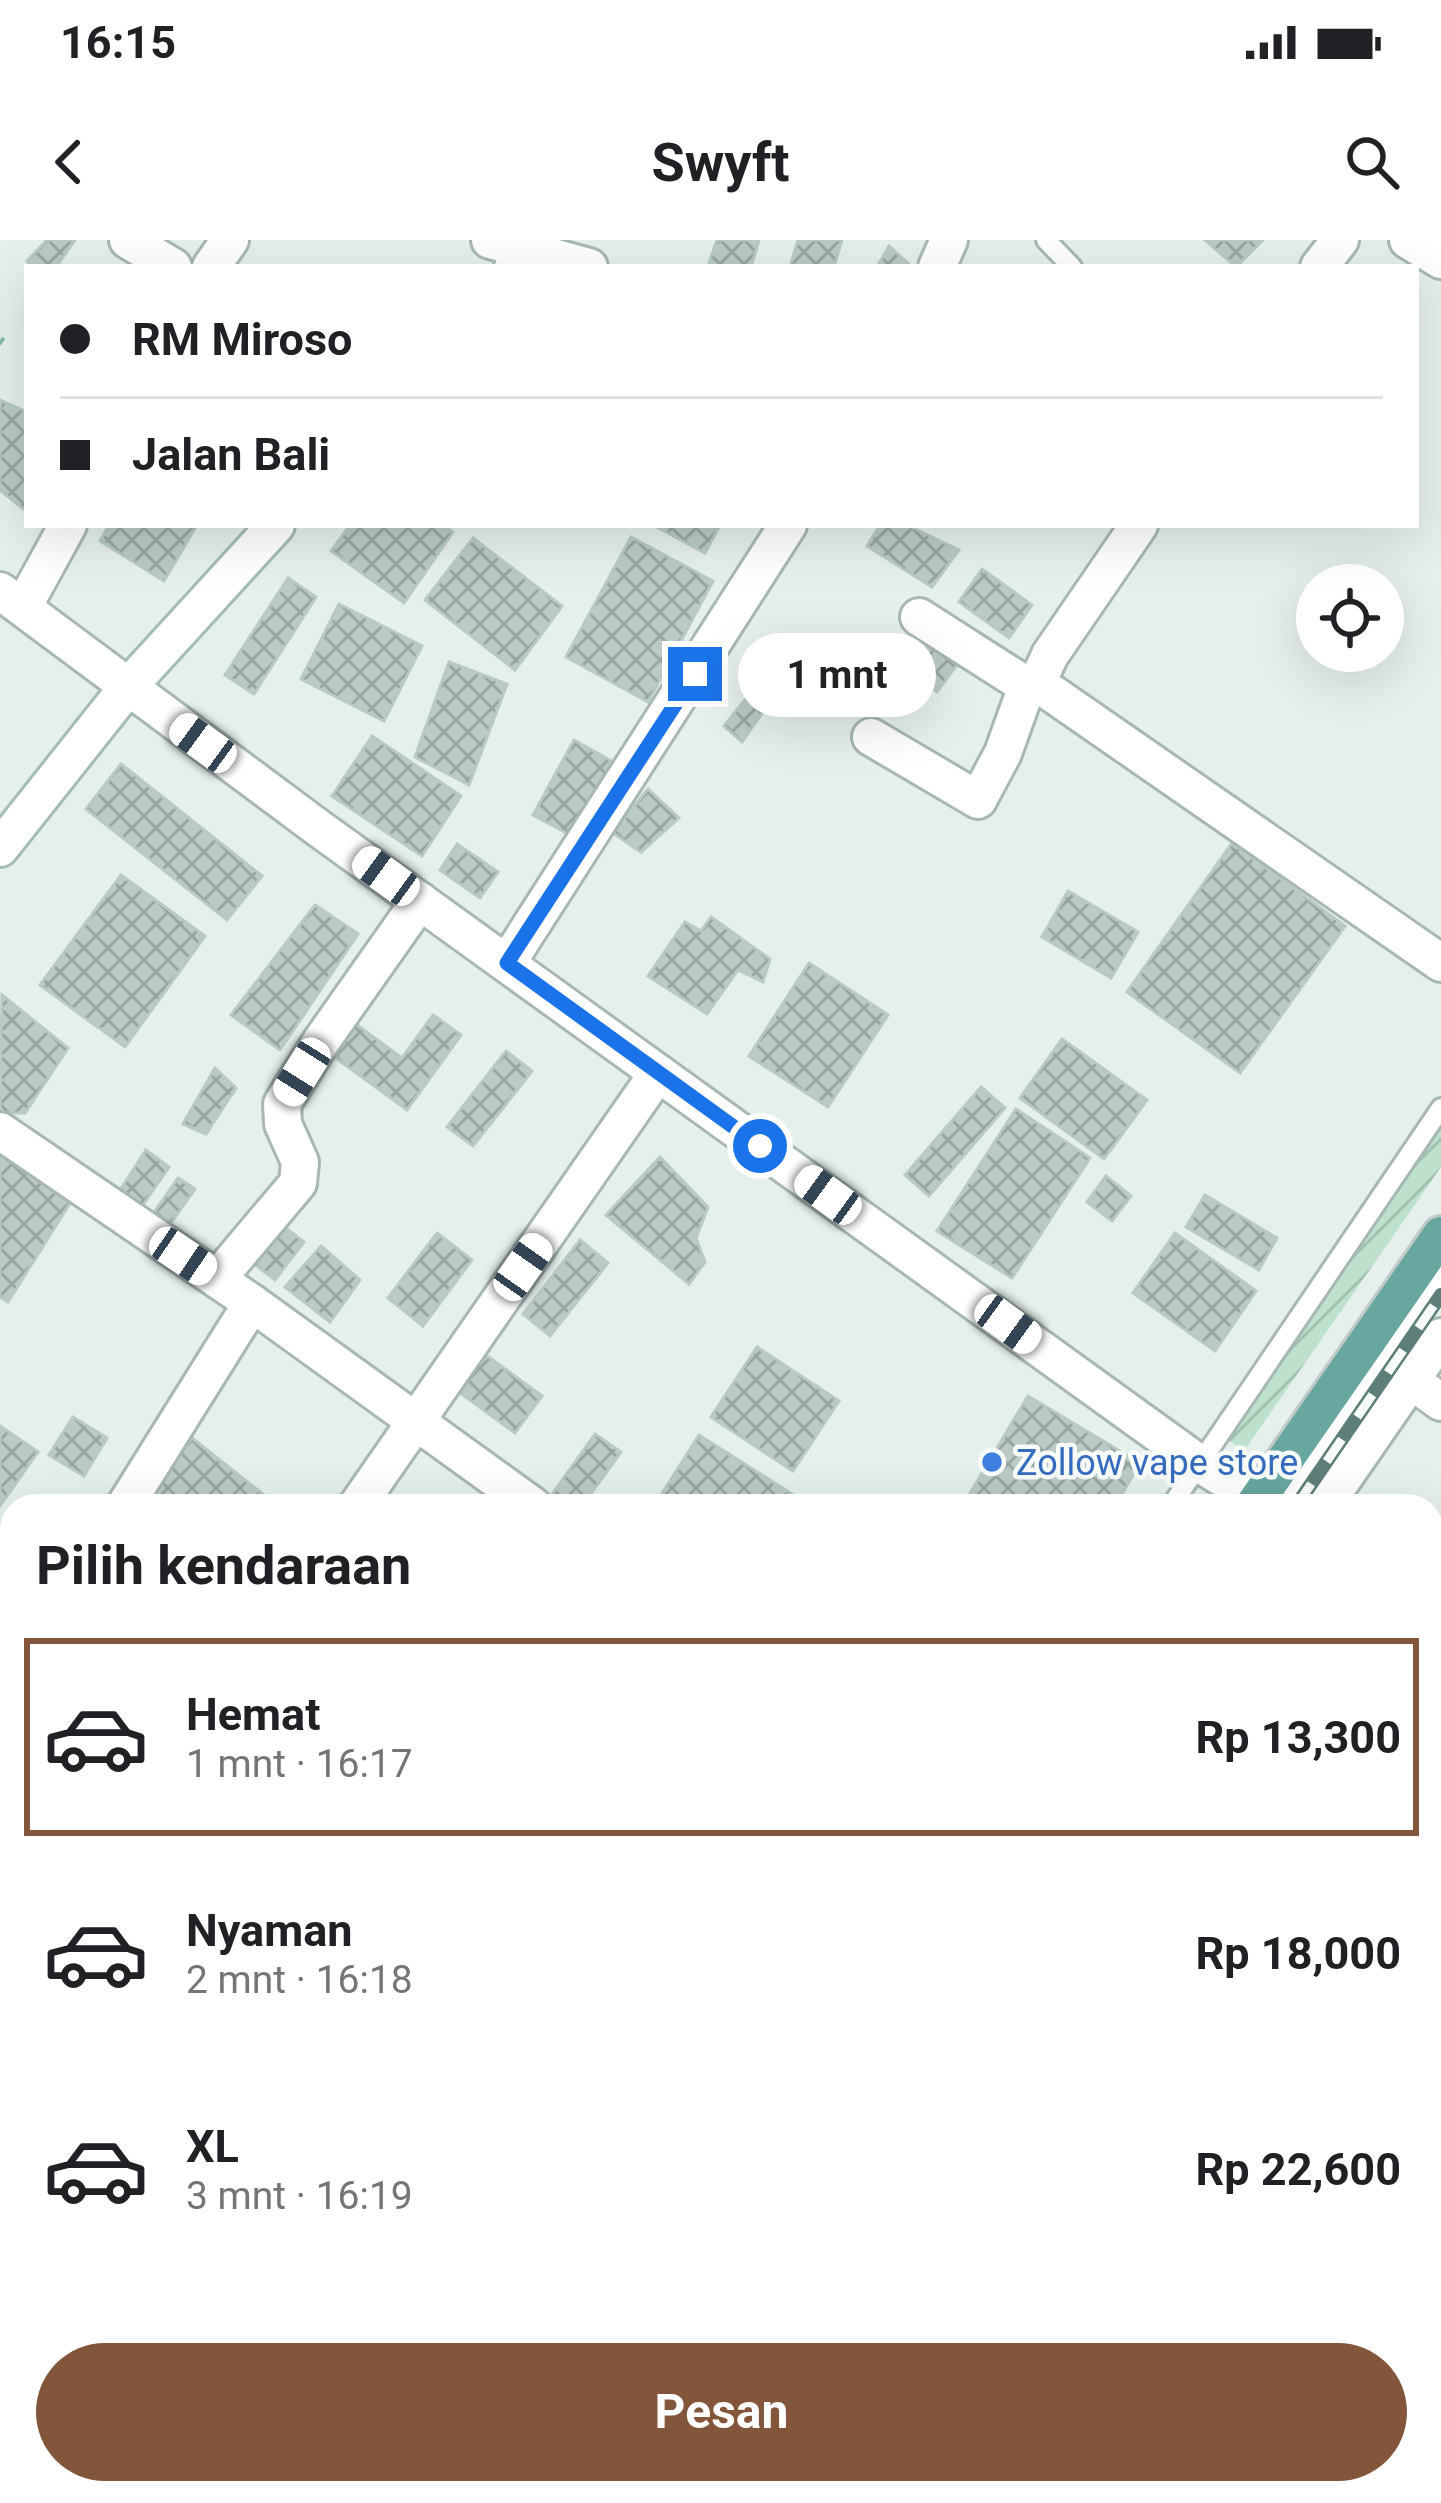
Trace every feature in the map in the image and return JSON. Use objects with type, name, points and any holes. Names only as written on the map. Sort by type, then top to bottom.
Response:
[{"type":"main road","points":[[1273,1494],[1385,1363],[1441,1235]]},
{"type":"street","points":[[128,240],[168,264]]},
{"type":"street","points":[[490,240],[575,264]]},
{"type":"street","points":[[1321,264],[1340,240]]},
{"type":"street","points":[[1408,240],[1441,260]]},
{"type":"street","points":[[66,528],[12,599],[420,901],[1248,1494]]},
{"type":"street","points":[[0,848],[127,688],[273,528]]},
{"type":"street","points":[[507,963],[786,528]]},
{"type":"street","points":[[871,736],[978,800],[1032,685],[1136,528]]},
{"type":"street","points":[[919,616],[1032,685],[1441,963]]},
{"type":"street","points":[[217,1279],[298,1183],[300,1162],[283,1124],[282,1104],[420,901]]},
{"type":"street","points":[[365,1494],[658,1073]]},
{"type":"street","points":[[0,1131],[252,1303],[516,1494]]},
{"type":"street","points":[[133,1494],[252,1303]]},
{"type":"street","points":[[1329,1494],[1385,1363],[1441,1337]]},
{"type":"street","points":[[1385,1363],[1441,1402]]},
{"type":"lane","points":[[1046,240],[1069,264]]},
{"type":"lane","points":[[1179,1494],[1441,1108]]},
{"type":"lane","points":[[1385,1363],[1441,1274]]},
{"type":"green space","points":[[1441,1129],[1441,1167],[1244,1451],[1227,1439]]},
{"type":"building","points":[[47,240],[75,240],[58,264],[27,261]]},
{"type":"building","points":[[717,240],[759,240],[752,264],[709,264]]},
{"type":"building","points":[[798,240],[842,240],[835,264],[791,264]]},
{"type":"building","points":[[1205,240],[1263,240],[1239,264],[1233,264]]},
{"type":"building","points":[[889,246],[909,264],[879,264]]},
{"type":"building","points":[[0,400],[24,411],[24,510],[0,490]]},
{"type":"building","points":[[107,528],[195,528],[164,581],[100,541]]},
{"type":"building","points":[[348,528],[447,528],[453,532],[404,603],[331,551]]},
{"type":"building","points":[[659,528],[718,528],[705,553]]},
{"type":"building","points":[[878,528],[913,528],[959,550],[932,587],[867,546]]},
{"type":"building","points":[[631,537],[713,581],[648,702],[566,657]]},
{"type":"building","points":[[473,538],[562,606],[515,670],[425,600]]},
{"type":"building","points":[[982,569],[1032,605],[1009,638],[959,602]]},
{"type":"building","points":[[288,578],[316,597],[254,694],[225,675]]},
{"type":"building","points":[[339,604],[422,646],[384,721],[301,679]]},
{"type":"building","points":[[928,634],[962,658],[937,692],[904,669]]},
{"type":"building","points":[[786,648],[796,665],[742,742],[724,726]]},
{"type":"building","points":[[449,662],[507,684],[469,785],[415,757]]},
{"type":"building","points":[[372,736],[461,796],[422,856],[332,796]]},
{"type":"building","points":[[574,740],[615,763],[574,837],[533,815]]},
{"type":"building","points":[[121,764],[262,876],[227,920],[86,809]]},
{"type":"building","points":[[648,789],[679,818],[641,852],[613,833]]},
{"type":"building","points":[[1232,843],[1345,926],[1240,1073],[1127,992]]},
{"type":"building","points":[[457,844],[498,872],[480,898],[440,870]]},
{"type":"building","points":[[121,875],[205,936],[125,1047],[40,985]]},
{"type":"building","points":[[1068,891],[1138,932],[1111,978],[1042,937]]},
{"type":"building","points":[[315,905],[358,934],[280,1050],[231,1015]]},
{"type":"building","points":[[711,917],[770,959],[763,982],[738,970],[707,1014],[648,976],[685,922],[701,931]]},
{"type":"building","points":[[809,963],[888,1015],[828,1107],[749,1056]]},
{"type":"building","points":[[2,995],[68,1048],[25,1113],[0,1113]]},
{"type":"building","points":[[433,1015],[461,1035],[407,1110],[326,1051],[349,1019],[402,1058]]},
{"type":"building","points":[[1062,1039],[1147,1100],[1104,1159],[1020,1098]]},
{"type":"building","points":[[506,1051],[532,1071],[473,1146],[447,1127]]},
{"type":"building","points":[[215,1068],[236,1088],[206,1134],[183,1124]]},
{"type":"building","points":[[981,1087],[1005,1108],[929,1196],[905,1175]]},
{"type":"building","points":[[1016,1109],[1090,1158],[1012,1278],[937,1231]]},
{"type":"building","points":[[146,1150],[169,1167],[138,1212],[115,1198]]},
{"type":"building","points":[[0,1155],[72,1200],[8,1302],[0,1297]]},
{"type":"building","points":[[660,1157],[708,1207],[696,1238],[705,1262],[689,1284],[606,1215]]},
{"type":"building","points":[[1106,1176],[1131,1196],[1112,1221],[1087,1202]]},
{"type":"building","points":[[178,1178],[195,1189],[164,1233],[151,1217]]},
{"type":"building","points":[[1205,1195],[1277,1238],[1259,1270],[1186,1227]]},
{"type":"building","points":[[274,1219],[304,1242],[275,1280],[245,1257]]},
{"type":"building","points":[[437,1233],[472,1260],[423,1326],[388,1298]]},
{"type":"building","points":[[1175,1233],[1256,1291],[1215,1351],[1133,1293]]},
{"type":"building","points":[[580,1240],[608,1263],[550,1336],[523,1314]]},
{"type":"building","points":[[321,1246],[360,1280],[330,1322],[285,1287]]},
{"type":"building","points":[[757,1347],[839,1401],[793,1471],[711,1417]]},
{"type":"building","points":[[479,1350],[542,1396],[515,1433],[452,1387]]},
{"type":"building","points":[[1028,1396],[1140,1463],[1122,1494],[970,1494]]},
{"type":"building","points":[[73,1417],[107,1438],[84,1476],[49,1455]]},
{"type":"building","points":[[0,1426],[38,1452],[8,1494],[0,1494]]},
{"type":"building","points":[[595,1434],[621,1452],[591,1494],[552,1494]]},
{"type":"building","points":[[699,1435],[792,1494],[662,1494]]},
{"type":"building","points":[[192,1438],[263,1494],[148,1494]]},
{"type":"railway","points":[[1304,1494],[1441,1295]]},
{"type":"place","name":"Zollow vape store","points":[[992,1462]]},
{"type":"route","points":[[695,674],[507,963],[760,1146]]}]
